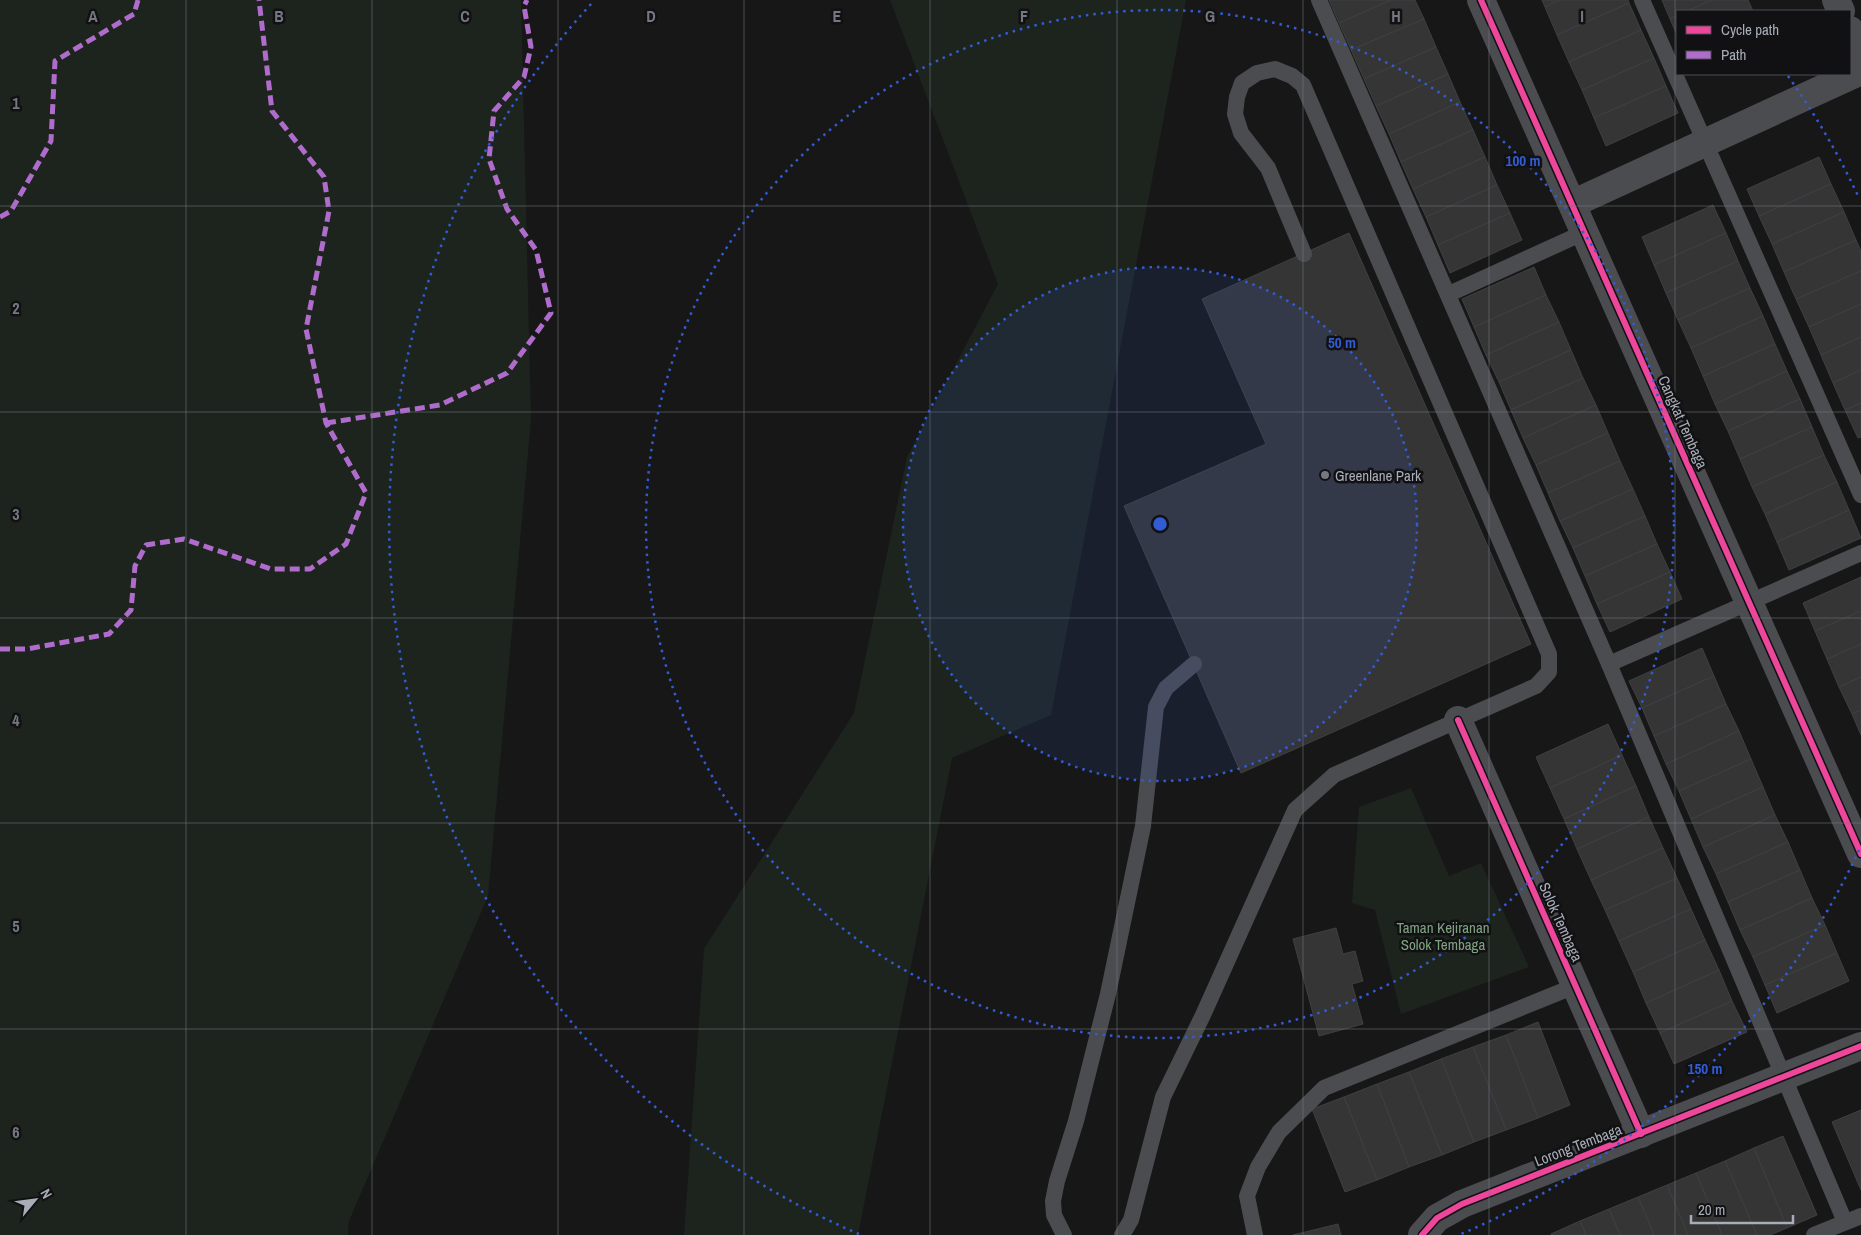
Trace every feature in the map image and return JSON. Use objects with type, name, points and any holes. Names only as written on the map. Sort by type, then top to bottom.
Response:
[{"type":"street","name":"Cangkat Tembaga","points":[[1482,0],[1861,854]]},
{"type":"street","points":[[1851,32],[1861,55]]},
{"type":"street","points":[[1572,204],[1861,71]]},
{"type":"street","name":"Solok Tembaga","points":[[1458,720],[1641,1134]]},
{"type":"street","name":"Lorong Tembaga","points":[[1422,1235],[1437,1218],[1462,1204],[1861,1046]]},
{"type":"lane","points":[[1319,0],[1609,664],[1845,1222]]},
{"type":"lane","points":[[1642,0],[1861,495]]},
{"type":"lane","points":[[1122,1235],[1132,1220],[1162,1097],[1203,1015],[1296,810],[1334,774],[1536,686],[1549,672],[1549,654],[1303,86],[1292,76],[1275,69],[1257,73],[1242,83],[1237,97],[1235,114],[1241,133],[1268,168],[1304,254]]},
{"type":"lane","points":[[1449,294],[1585,232]]},
{"type":"lane","points":[[1609,664],[1861,553]]},
{"type":"lane","points":[[1064,1235],[1054,1215],[1053,1201],[1076,1121],[1108,994],[1143,826],[1156,707],[1166,688],[1194,664]]},
{"type":"lane","points":[[1255,1235],[1247,1196],[1258,1167],[1279,1132],[1324,1088],[1575,986]]},
{"type":"lane","points":[[1814,1235],[1861,1216]]},
{"type":"green space","points":[[0,0],[521,0],[531,419],[488,896],[349,1221],[348,1235],[0,1235]]},
{"type":"green space","points":[[890,0],[1186,0],[1051,715],[952,758],[858,1235],[684,1235],[704,949],[854,713],[907,457],[998,284]]},
{"type":"green space","name":"Taman Kejiranan Solok Tembaga","points":[[1411,788],[1449,876],[1481,863],[1529,967],[1401,1014],[1375,910],[1352,903],[1359,807]]},
{"type":"building","points":[[1329,0],[1391,0],[1339,23]]},
{"type":"building","points":[[1391,0],[1415,0],[1424,19],[1351,50],[1339,23]]},
{"type":"building","points":[[1542,0],[1560,0],[1545,7]]},
{"type":"building","points":[[1560,0],[1628,0],[1629,3],[1557,35],[1545,7]]},
{"type":"building","points":[[1662,0],[1712,0],[1689,10],[1676,10],[1676,16],[1670,19]]},
{"type":"building","points":[[1712,0],[1748,0],[1753,10],[1689,10]]},
{"type":"building","points":[[1629,3],[1641,30],[1569,62],[1557,35]]},
{"type":"building","points":[[1676,16],[1676,33],[1670,19]]},
{"type":"building","points":[[1424,19],[1436,47],[1364,79],[1351,50]]},
{"type":"building","points":[[1641,30],[1654,58],[1582,90],[1569,62]]},
{"type":"building","points":[[1436,47],[1448,74],[1376,106],[1364,79]]},
{"type":"building","points":[[1654,58],[1666,86],[1594,118],[1582,90]]},
{"type":"building","points":[[1448,74],[1460,102],[1389,134],[1376,106]]},
{"type":"building","points":[[1666,86],[1678,113],[1606,146],[1594,118]]},
{"type":"building","points":[[1460,102],[1473,130],[1401,162],[1389,134]]},
{"type":"building","points":[[1473,130],[1485,157],[1413,189],[1401,162]]},
{"type":"building","points":[[1485,157],[1497,185],[1426,217],[1413,189]]},
{"type":"building","points":[[1819,157],[1831,184],[1759,216],[1747,189]]},
{"type":"building","points":[[1831,184],[1844,212],[1772,244],[1759,216]]},
{"type":"building","points":[[1497,185],[1510,213],[1438,245],[1426,217]]},
{"type":"building","points":[[1713,205],[1726,233],[1654,265],[1642,237]]},
{"type":"building","points":[[1844,212],[1856,240],[1784,272],[1772,244]]},
{"type":"building","points":[[1510,213],[1522,240],[1450,273],[1438,245]]},
{"type":"building","name":"Greenlane Park","points":[[1349,233],[1531,644],[1241,773],[1124,506],[1266,444],[1202,299]]},
{"type":"building","points":[[1726,233],[1738,261],[1666,293],[1654,265]]},
{"type":"building","points":[[1856,240],[1861,251],[1861,271],[1796,299],[1784,272]]},
{"type":"building","points":[[1738,261],[1750,288],[1678,320],[1666,293]]},
{"type":"building","points":[[1534,267],[1546,295],[1474,327],[1462,299]]},
{"type":"building","points":[[1861,271],[1861,304],[1809,327],[1796,299]]},
{"type":"building","points":[[1750,288],[1763,316],[1691,348],[1678,320]]},
{"type":"building","points":[[1546,295],[1559,322],[1486,355],[1474,327]]},
{"type":"building","points":[[1861,304],[1861,337],[1821,355],[1809,327]]},
{"type":"building","points":[[1763,316],[1775,344],[1703,376],[1691,348]]},
{"type":"building","points":[[1559,322],[1571,350],[1499,382],[1486,355]]},
{"type":"building","points":[[1861,337],[1861,370],[1833,383],[1821,355]]},
{"type":"building","points":[[1775,344],[1787,371],[1715,404],[1703,376]]},
{"type":"building","points":[[1571,350],[1583,378],[1511,410],[1499,382]]},
{"type":"building","points":[[1861,370],[1861,403],[1845,410],[1833,383]]},
{"type":"building","points":[[1787,371],[1800,399],[1728,431],[1715,404]]},
{"type":"building","points":[[1583,378],[1596,405],[1523,438],[1511,410]]},
{"type":"building","points":[[1800,399],[1812,427],[1740,459],[1728,431]]},
{"type":"building","points":[[1861,403],[1861,437],[1858,438],[1845,410]]},
{"type":"building","points":[[1596,405],[1608,433],[1536,465],[1523,438]]},
{"type":"building","points":[[1812,427],[1824,455],[1752,487],[1740,459]]},
{"type":"building","points":[[1608,433],[1620,461],[1548,493],[1536,465]]},
{"type":"building","points":[[1824,455],[1837,482],[1765,514],[1752,487]]},
{"type":"building","points":[[1620,461],[1633,489],[1560,521],[1548,493]]},
{"type":"building","points":[[1837,482],[1849,510],[1777,542],[1765,514]]},
{"type":"building","points":[[1633,489],[1645,516],[1573,548],[1560,521]]},
{"type":"building","points":[[1849,510],[1861,538],[1789,570],[1777,542]]},
{"type":"building","points":[[1645,516],[1657,544],[1585,576],[1573,548]]},
{"type":"building","points":[[1657,544],[1670,572],[1597,604],[1585,576]]},
{"type":"building","points":[[1670,572],[1682,599],[1610,632],[1597,604]]},
{"type":"building","points":[[1861,577],[1861,611],[1815,631],[1803,603]]},
{"type":"building","points":[[1861,611],[1861,644],[1827,659],[1815,631]]},
{"type":"building","points":[[1861,644],[1861,677],[1839,687],[1827,659]]},
{"type":"building","points":[[1702,648],[1714,676],[1642,708],[1629,681]]},
{"type":"building","points":[[1714,676],[1726,704],[1654,736],[1642,708]]},
{"type":"building","points":[[1861,677],[1861,710],[1852,714],[1839,687]]},
{"type":"building","points":[[1726,704],[1739,731],[1666,764],[1654,736]]},
{"type":"building","points":[[1861,710],[1861,735],[1852,714]]},
{"type":"building","points":[[1608,724],[1622,755],[1550,788],[1536,757]]},
{"type":"building","points":[[1739,731],[1751,759],[1679,791],[1666,764]]},
{"type":"building","points":[[1622,755],[1636,786],[1564,819],[1550,788]]},
{"type":"building","points":[[1751,759],[1763,787],[1691,819],[1679,791]]},
{"type":"building","points":[[1636,786],[1649,817],[1577,849],[1564,819]]},
{"type":"building","points":[[1763,787],[1775,815],[1703,847],[1691,819]]},
{"type":"building","points":[[1775,815],[1788,842],[1716,874],[1703,847]]},
{"type":"building","points":[[1649,817],[1663,848],[1591,880],[1577,849]]},
{"type":"building","points":[[1788,842],[1800,870],[1728,902],[1716,874]]},
{"type":"building","points":[[1663,848],[1677,878],[1605,910],[1591,880]]},
{"type":"building","points":[[1800,870],[1812,898],[1740,930],[1728,902]]},
{"type":"building","points":[[1677,878],[1691,909],[1619,941],[1605,910]]},
{"type":"building","points":[[1812,898],[1825,925],[1753,957],[1740,930]]},
{"type":"building","points":[[1691,909],[1705,940],[1633,972],[1619,941]]},
{"type":"building","points":[[1825,925],[1837,953],[1765,985],[1753,957]]},
{"type":"building","points":[[1336,928],[1343,954],[1355,951],[1363,981],[1352,984],[1363,1024],[1319,1036],[1293,939]]},
{"type":"building","points":[[1705,940],[1719,970],[1646,1003],[1633,972]]},
{"type":"building","points":[[1837,953],[1849,981],[1777,1013],[1765,985]]},
{"type":"building","points":[[1719,970],[1732,1001],[1660,1033],[1646,1003]]},
{"type":"building","points":[[1732,1001],[1747,1032],[1674,1064],[1660,1033]]},
{"type":"building","points":[[1538,1022],[1570,1105],[1538,1118],[1506,1035]]},
{"type":"building","points":[[1506,1035],[1538,1118],[1506,1130],[1473,1047]]},
{"type":"building","points":[[1473,1047],[1506,1130],[1474,1142],[1441,1059]]},
{"type":"building","points":[[1441,1059],[1474,1142],[1442,1155],[1409,1072]]},
{"type":"building","points":[[1409,1072],[1442,1155],[1409,1167],[1377,1084]]},
{"type":"building","points":[[1377,1084],[1409,1167],[1377,1180],[1344,1097]]},
{"type":"building","points":[[1344,1097],[1377,1180],[1345,1192],[1312,1109]]},
{"type":"building","points":[[1861,1110],[1861,1190],[1832,1122]]},
{"type":"building","points":[[1783,1136],[1817,1215],[1787,1228],[1754,1148]]},
{"type":"building","points":[[1754,1148],[1787,1228],[1770,1235],[1757,1235],[1725,1161]]},
{"type":"building","points":[[1725,1161],[1757,1235],[1722,1235],[1696,1173]]},
{"type":"building","points":[[1696,1173],[1722,1235],[1688,1235],[1667,1185]]},
{"type":"building","points":[[1667,1185],[1688,1235],[1654,1235],[1638,1197]]},
{"type":"building","points":[[1638,1197],[1654,1235],[1620,1235],[1609,1209]]},
{"type":"building","points":[[1609,1209],[1620,1235],[1586,1235],[1580,1221]]},
{"type":"building","points":[[1580,1221],[1586,1235],[1551,1235],[1551,1234]]},
{"type":"building","points":[[1338,1224],[1341,1235],[1293,1235]]},
{"type":"marked path","points":[[0,217],[11,211],[51,141],[55,61],[134,14],[138,0]]},
{"type":"marked path","points":[[0,649],[27,649],[109,634],[131,610],[135,566],[146,545],[184,539],[271,569],[310,569],[346,544],[366,493],[326,423],[306,329],[329,211],[324,177],[272,111],[259,0]]},
{"type":"marked path","points":[[326,423],[440,405],[507,373],[551,313],[536,250],[507,209],[489,159],[494,111],[524,77],[531,47],[524,6],[527,0]]},
{"type":"cycle path","points":[[1481,0],[1861,854]]},
{"type":"cycle path","points":[[1458,720],[1641,1134]]},
{"type":"cycle path","points":[[1422,1235],[1437,1218],[1462,1204],[1861,1046]]},
{"type":"place","name":"Greenlane Park","points":[[1325,475]]}]
